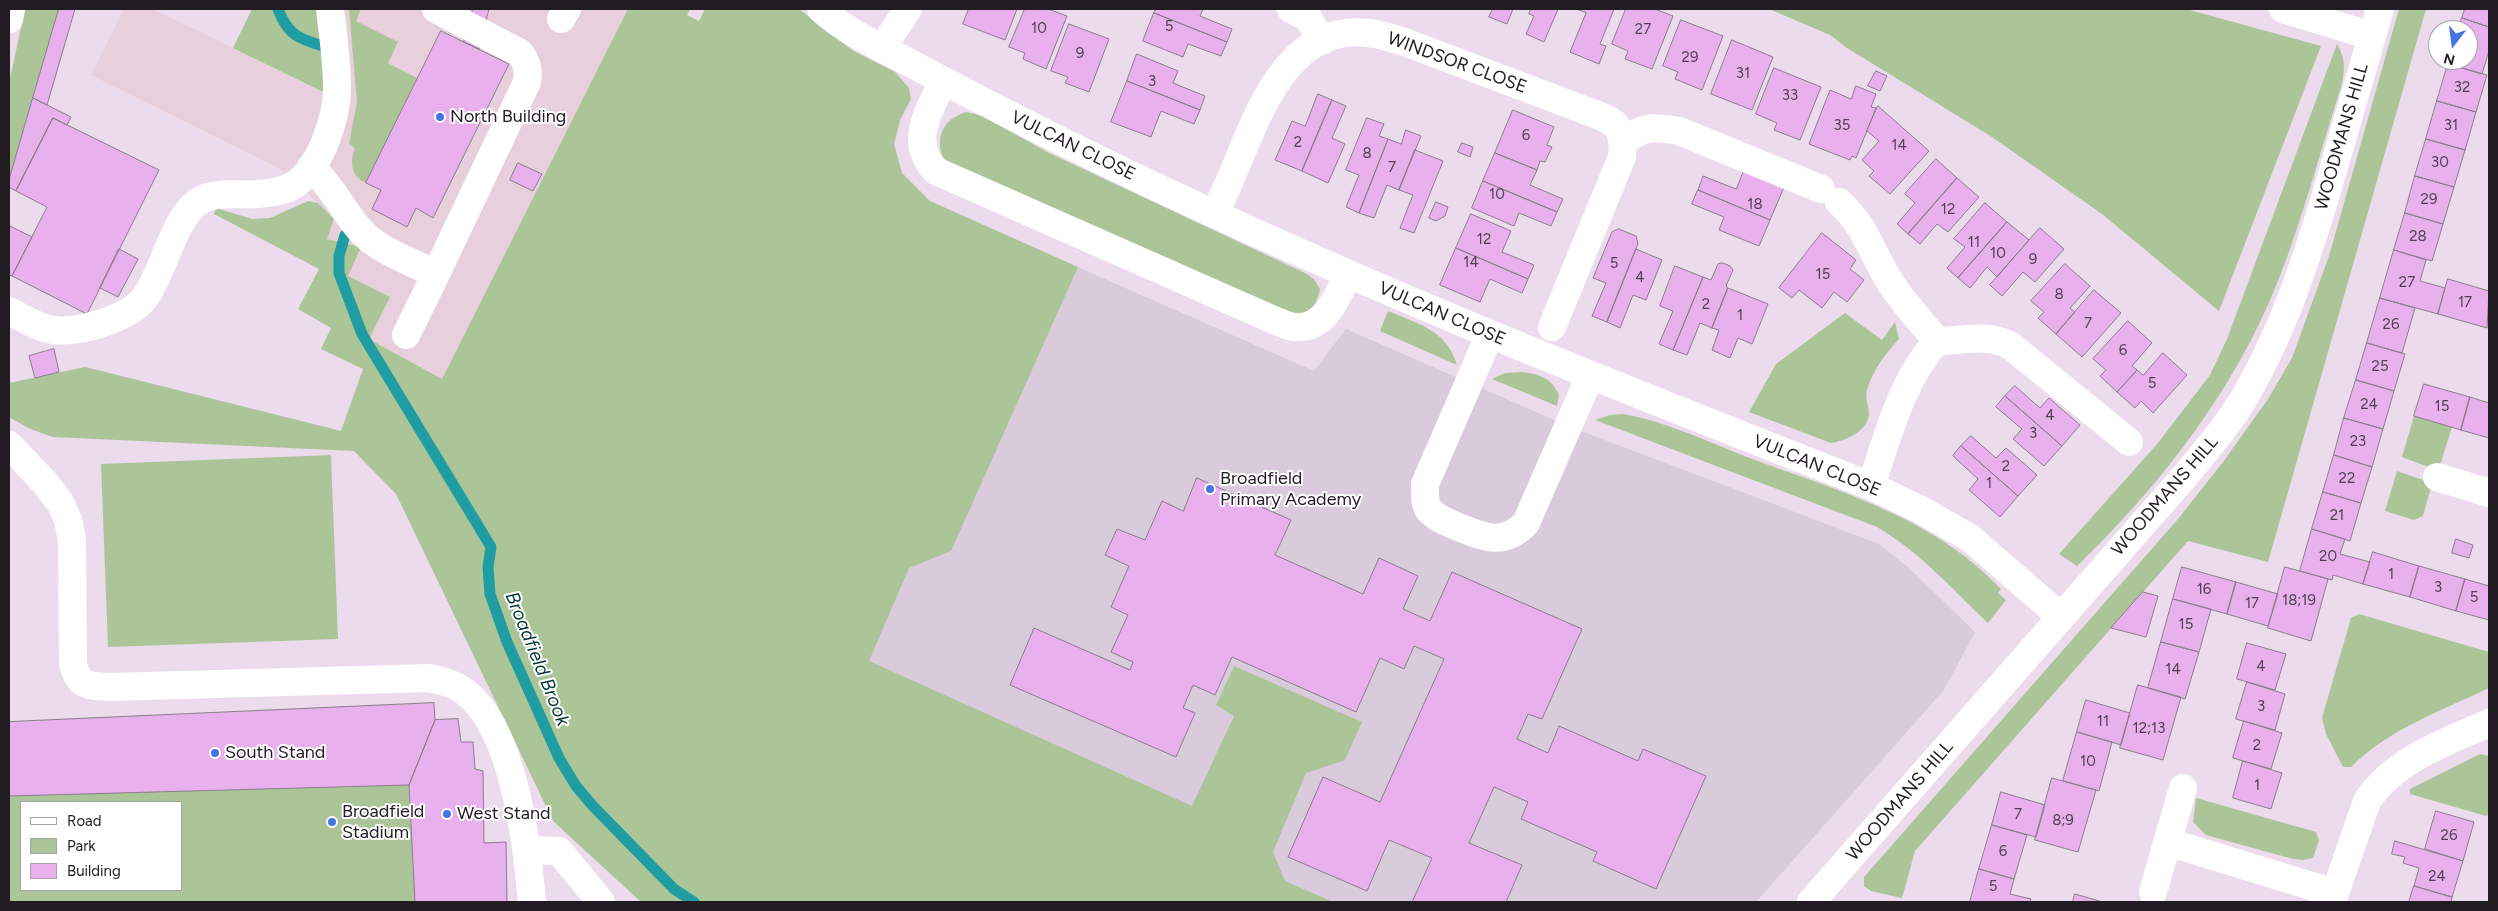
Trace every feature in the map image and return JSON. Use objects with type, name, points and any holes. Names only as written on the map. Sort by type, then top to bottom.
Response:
[{"type":"street","points":[[9,19],[11,9]]},
{"type":"street","points":[[9,311],[33,324],[54,330],[85,328],[115,320],[146,298],[190,209],[202,197],[220,194],[279,192],[297,184],[311,167],[321,150],[335,108],[336,63],[330,9]]},
{"type":"street","points":[[406,335],[527,82],[529,72],[526,62],[520,53],[436,9]]},
{"type":"street","name":"VULCAN CLOSE","points":[[821,9],[844,27],[944,81],[1091,156],[1214,214],[1348,274],[1590,376],[1871,486],[1921,510],[1970,538],[2060,616]]},
{"type":"street","points":[[882,48],[908,9]]},
{"type":"street","points":[[1291,9],[1308,18],[1322,41]]},
{"type":"street","points":[[2283,9],[2372,36]]},
{"type":"street","name":"WOODMANS HILL","points":[[1812,902],[2219,435],[2256,376],[2301,276],[2380,9]]},
{"type":"street","name":"WINDSOR CLOSE","points":[[1214,214],[1227,192],[1263,104],[1281,73],[1292,60],[1322,41],[1343,35],[1369,33],[1399,40],[1608,119],[1620,128],[1624,141]]},
{"type":"street","points":[[944,81],[923,130],[922,148],[927,161],[936,171],[1276,321],[1295,327],[1307,325],[1326,314],[1336,301],[1348,274]]},
{"type":"street","points":[[1552,327],[1622,157],[1624,141],[1638,130],[1659,128],[1679,131],[1830,195],[1864,229],[1884,271],[1910,308],[1937,341]]},
{"type":"street","points":[[311,167],[328,185],[360,230],[376,244],[436,274]]},
{"type":"street","points":[[1490,334],[1425,484],[1425,500],[1428,509],[1434,516],[1462,529],[1479,536],[1494,538],[1517,532],[1526,523],[1590,376]]},
{"type":"street","points":[[1871,486],[1896,414],[1911,378],[1924,355],[1937,341],[1989,338],[2000,340],[2011,346],[2129,442]]},
{"type":"street","points":[[9,445],[46,484],[61,504],[68,520],[72,550],[73,663],[80,682],[110,687],[428,678],[448,682],[464,690],[475,700],[498,738],[509,767],[527,850],[532,902]]},
{"type":"street","points":[[2437,477],[2489,493]]},
{"type":"street","points":[[2168,842],[2333,898],[2367,801],[2375,789],[2387,777],[2434,746],[2489,724]]},
{"type":"street","points":[[2153,892],[2183,788]]},
{"type":"street","points":[[527,850],[559,851],[601,902]]},
{"type":"shaded area","points":[[124,9],[153,9],[323,92],[330,9],[628,9],[442,379],[369,339],[347,276],[327,239],[334,219],[284,171],[91,75]]},
{"type":"shaded area","name":"Broadfield Primary Academy","points":[[871,103],[900,120],[894,144],[902,173],[930,202],[1314,371],[1346,329],[1568,426],[1879,544],[1909,568],[1975,632],[1944,690],[1756,902],[791,902]]},
{"type":"green space","points":[[25,9],[59,9],[9,180],[9,83]]},
{"type":"green space","points":[[252,9],[319,9],[326,47],[323,92],[233,48]]},
{"type":"green space","points":[[349,9],[361,9],[356,21],[398,42],[388,63],[417,78],[366,183],[354,172],[352,158],[355,148],[349,144],[357,102]]},
{"type":"green space","points":[[628,9],[690,9],[687,15],[699,21],[705,9],[799,9],[852,50],[895,72],[909,88],[911,99],[900,120],[894,144],[902,173],[930,201],[1078,267],[951,551],[909,568],[869,661],[1192,806],[1234,716],[1216,705],[1234,666],[1362,722],[1345,760],[1306,773],[1273,852],[1285,881],[1333,902],[641,902],[553,821],[396,494],[354,451],[53,437],[30,429],[9,417],[9,383],[85,367],[341,431],[363,369],[321,349],[331,328],[298,309],[319,269],[214,214],[216,208],[252,219],[270,218],[308,201],[318,203],[334,219],[327,239],[361,247],[348,276],[390,297],[369,339],[442,379]]},
{"type":"green space","points":[[1769,9],[2186,9],[2321,46],[2219,311],[2102,214],[1992,137],[1847,48],[1830,35]]},
{"type":"green space","points":[[2399,9],[2426,9],[2268,562],[2188,541],[1915,851],[1902,898],[1871,891],[1864,886],[1864,877],[2178,519],[2223,462],[2268,399],[2292,358],[2329,256]]},
{"type":"green space","points":[[2337,44],[2344,65],[2341,87],[2295,233],[2278,281],[2260,321],[2240,360],[2217,398],[2166,469],[2108,535],[2077,566],[2059,554],[2158,443],[2210,375],[2227,339]]},
{"type":"green space","points":[[966,112],[983,116],[1047,152],[1305,273],[1314,279],[1320,289],[1316,302],[1305,312],[1286,314],[944,160],[940,144],[943,130],[951,119]]},
{"type":"green space","points":[[1388,311],[1420,325],[1439,336],[1452,353],[1457,365],[1380,331]]},
{"type":"green space","points":[[1845,313],[1882,340],[1895,322],[1899,339],[1882,360],[1867,389],[1868,420],[1860,431],[1848,438],[1831,443],[1749,412],[1776,364]]},
{"type":"green space","points":[[1522,372],[1534,374],[1549,381],[1559,395],[1557,406],[1492,379],[1505,373]]},
{"type":"green space","points":[[1624,414],[1640,417],[1686,432],[1747,457],[1849,494],[1915,524],[1946,543],[1974,564],[2001,589],[1998,593],[2006,600],[1988,623],[1921,559],[1877,527],[1595,420],[1610,415]]},
{"type":"green space","points":[[2414,416],[2452,427],[2440,465],[2431,468],[2402,457]]},
{"type":"green space","points":[[331,455],[338,639],[108,647],[101,464]]},
{"type":"green space","points":[[2397,471],[2426,481],[2431,487],[2423,516],[2414,520],[2385,511]]},
{"type":"green space","points":[[2359,614],[2489,652],[2489,688],[2399,731],[2351,767],[2343,767],[2326,734],[2322,718],[2351,618]]},
{"type":"green space","name":"Broadfield Stadium","points":[[434,703],[435,720],[458,719],[461,742],[473,742],[475,769],[483,771],[484,843],[506,842],[507,902],[9,902],[9,722]]},
{"type":"green space","points":[[2480,754],[2489,756],[2489,814],[2486,816],[2410,794],[2410,789]]},
{"type":"green space","points":[[2196,798],[2316,832],[2319,840],[2313,858],[2293,859],[2206,835],[2193,822]]},
{"type":"building","points":[[59,9],[75,9],[47,105],[33,98]]},
{"type":"building","points":[[473,9],[489,9],[479,49],[464,42]]},
{"type":"building","points":[[969,9],[1017,9],[1005,40],[963,24]]},
{"type":"building","points":[[1025,9],[1048,9],[1067,16],[1046,69],[1023,59],[1025,53],[1009,47]]},
{"type":"building","points":[[1156,9],[1203,9],[1200,16],[1232,29],[1227,42],[1154,13]]},
{"type":"building","points":[[1493,9],[1513,9],[1507,24],[1489,17]]},
{"type":"building","points":[[1531,9],[1558,9],[1544,42],[1526,34],[1534,16],[1529,14]]},
{"type":"building","points":[[1577,9],[1614,9],[1600,44],[1606,46],[1599,64],[1570,52],[1586,13]]},
{"type":"building","points":[[1626,9],[1655,9],[1673,16],[1652,69],[1625,59],[1628,51],[1612,44]]},
{"type":"building","points":[[2465,9],[2489,9],[2489,27],[2478,23],[2478,20],[2462,18]]},
{"type":"building","points":[[1154,13],[1227,42],[1221,56],[1188,44],[1183,57],[1143,41]]},
{"type":"building","points":[[1681,20],[1723,36],[1702,90],[1675,79],[1678,72],[1663,66]]},
{"type":"building","points":[[2478,23],[2489,27],[2489,51],[2482,74],[2468,70],[2478,70]]},
{"type":"building","points":[[1069,24],[1109,39],[1089,92],[1065,83],[1068,77],[1051,71]]},
{"type":"building","name":"North Building","points":[[441,31],[509,64],[433,218],[416,208],[407,227],[372,209],[381,190],[366,183]]},
{"type":"building","points":[[1732,40],[1773,57],[1752,110],[1711,94]]},
{"type":"building","points":[[1137,54],[1178,71],[1173,83],[1205,96],[1200,110],[1127,81]]},
{"type":"building","points":[[1774,68],[1821,87],[1800,140],[1774,130],[1777,123],[1756,114]]},
{"type":"building","points":[[2446,70],[2469,70],[2487,75],[2476,112],[2437,101]]},
{"type":"building","points":[[1876,71],[1887,76],[1880,91],[1868,86]]},
{"type":"building","points":[[1127,81],[1200,110],[1194,124],[1161,111],[1151,137],[1111,122]]},
{"type":"building","points":[[1856,86],[1876,94],[1871,107],[1876,108],[1856,158],[1852,156],[1850,160],[1809,144],[1830,90],[1851,99]]},
{"type":"building","points":[[1318,94],[1332,100],[1302,171],[1275,160],[1292,121],[1305,126]]},
{"type":"building","points":[[33,98],[71,117],[67,125],[53,118],[16,191],[9,187],[9,180]]},
{"type":"building","points":[[1332,100],[1346,106],[1332,138],[1345,144],[1328,183],[1302,171]]},
{"type":"building","points":[[2437,101],[2476,112],[2465,150],[2426,139]]},
{"type":"building","points":[[1878,106],[1929,151],[1890,194],[1869,176],[1874,171],[1862,160],[1879,141],[1867,131]]},
{"type":"building","points":[[1513,110],[1554,127],[1547,145],[1552,147],[1545,162],[1540,161],[1537,170],[1495,153]]},
{"type":"building","points":[[53,118],[159,170],[87,314],[12,276],[47,207],[16,191]]},
{"type":"building","points":[[1367,118],[1384,124],[1379,136],[1388,139],[1359,213],[1346,207],[1359,175],[1346,170]]},
{"type":"building","points":[[1406,130],[1421,136],[1399,190],[1387,185],[1374,218],[1359,213],[1388,139],[1401,144]]},
{"type":"building","points":[[2426,139],[2465,150],[2454,187],[2415,176]]},
{"type":"building","points":[[1462,143],[1473,147],[1470,157],[1458,152]]},
{"type":"building","points":[[1415,150],[1443,161],[1414,233],[1400,228],[1413,195],[1399,190]]},
{"type":"building","points":[[1495,153],[1537,170],[1530,185],[1563,199],[1557,212],[1483,181]]},
{"type":"building","points":[[1936,159],[1957,178],[1908,234],[1897,224],[1915,203],[1905,194]]},
{"type":"building","points":[[518,163],[542,174],[533,191],[510,180]]},
{"type":"building","points":[[1745,168],[1785,185],[1770,220],[1698,190],[1703,176],[1736,189]]},
{"type":"building","points":[[2415,176],[2454,187],[2443,224],[2405,213]]},
{"type":"building","points":[[1957,178],[1979,197],[1948,232],[1937,224],[1920,244],[1908,234]]},
{"type":"building","points":[[1483,181],[1557,212],[1551,226],[1519,213],[1514,226],[1472,208]]},
{"type":"building","points":[[1698,190],[1770,220],[1759,246],[1719,230],[1724,217],[1692,204]]},
{"type":"building","points":[[1436,202],[1448,207],[1445,216],[1436,221],[1429,218]]},
{"type":"building","points":[[1985,203],[2007,222],[1958,278],[1947,268],[1965,247],[1954,239]]},
{"type":"building","points":[[2405,213],[2443,224],[2432,261],[2394,250]]},
{"type":"building","points":[[1471,214],[1511,231],[1502,252],[1534,265],[1528,279],[1456,248]]},
{"type":"building","points":[[2007,222],[2029,240],[1997,277],[1987,267],[1970,288],[1958,278]]},
{"type":"building","points":[[10,226],[32,237],[12,276],[9,275]]},
{"type":"building","points":[[2040,228],[2064,249],[2035,282],[2023,272],[2002,296],[1990,285]]},
{"type":"building","points":[[1619,229],[1636,236],[1638,244],[1607,322],[1592,316],[1606,283],[1593,278],[1612,232]]},
{"type":"building","points":[[1822,233],[1856,260],[1850,269],[1864,280],[1847,302],[1834,292],[1822,308],[1799,290],[1792,298],[1779,288]]},
{"type":"building","points":[[1456,248],[1528,279],[1522,293],[1490,279],[1480,302],[1440,285]]},
{"type":"building","points":[[119,249],[138,259],[118,297],[100,288]]},
{"type":"building","points":[[1636,249],[1662,260],[1646,300],[1633,295],[1620,328],[1607,322]]},
{"type":"building","points":[[2394,250],[2426,260],[2420,281],[2445,288],[2438,314],[2380,298]]},
{"type":"building","points":[[1723,263],[1730,266],[1733,270],[1712,328],[1700,323],[1687,355],[1673,350],[1703,277],[1711,280],[1718,264]]},
{"type":"building","points":[[2065,264],[2090,286],[2070,308],[2075,312],[2056,334],[2038,318],[2044,312],[2031,301]]},
{"type":"building","points":[[1675,266],[1703,277],[1673,350],[1659,344],[1673,311],[1660,306]]},
{"type":"building","points":[[2448,279],[2489,291],[2487,328],[2438,314]]},
{"type":"building","points":[[1728,288],[1768,304],[1752,344],[1738,338],[1730,358],[1712,350],[1719,330],[1712,328]]},
{"type":"building","points":[[2094,290],[2121,313],[2082,357],[2056,334]]},
{"type":"building","points":[[2380,298],[2415,308],[2402,353],[2367,343]]},
{"type":"building","points":[[2128,321],[2152,343],[2132,366],[2137,370],[2117,392],[2100,376],[2106,370],[2093,359]]},
{"type":"building","points":[[2367,343],[2405,354],[2394,391],[2356,380]]},
{"type":"building","points":[[54,349],[59,372],[35,378],[29,356]]},
{"type":"building","points":[[2163,353],[2187,375],[2153,413],[2141,401],[2135,408],[2117,392],[2137,370],[2143,375]]},
{"type":"building","points":[[2356,380],[2394,391],[2383,429],[2344,418]]},
{"type":"building","points":[[2424,384],[2470,397],[2461,430],[2414,416]]},
{"type":"building","points":[[2015,386],[2040,408],[2049,398],[2080,425],[2062,446],[2005,396]]},
{"type":"building","points":[[2005,396],[2062,446],[2044,466],[2013,439],[2022,429],[1996,407]]},
{"type":"building","points":[[2470,397],[2489,403],[2489,438],[2461,430]]},
{"type":"building","points":[[2344,418],[2383,429],[2372,467],[2334,455]]},
{"type":"building","points":[[1971,436],[1996,458],[2006,448],[2037,475],[2018,496],[1961,446]]},
{"type":"building","points":[[1961,446],[2018,496],[2000,517],[1969,490],[1978,479],[1953,456]]},
{"type":"building","points":[[2334,455],[2372,467],[2361,503],[2323,492]]},
{"type":"building","points":[[1197,478],[1291,520],[1275,555],[1363,594],[1379,558],[1418,576],[1403,609],[1430,621],[1452,572],[1582,629],[1542,719],[1528,714],[1517,739],[1548,753],[1559,726],[1638,761],[1643,749],[1706,776],[1656,889],[1593,861],[1597,852],[1521,819],[1528,802],[1494,787],[1469,843],[1522,865],[1506,902],[1412,902],[1432,858],[1389,840],[1367,891],[1288,857],[1323,777],[1380,802],[1444,659],[1414,646],[1404,669],[1380,658],[1356,712],[1232,657],[1215,695],[1193,685],[1183,708],[1195,713],[1176,757],[1010,685],[1034,628],[1130,670],[1133,662],[1111,652],[1128,615],[1111,607],[1129,566],[1105,555],[1117,529],[1145,540],[1162,501],[1183,511]]},
{"type":"building","points":[[2323,492],[2361,503],[2350,541],[2312,529]]},
{"type":"building","points":[[2312,529],[2345,539],[2340,554],[2370,562],[2363,584],[2333,575],[2332,580],[2300,571]]},
{"type":"building","points":[[2456,539],[2473,545],[2469,558],[2452,553]]},
{"type":"building","points":[[2373,552],[2419,566],[2410,597],[2363,584]]},
{"type":"building","points":[[2419,566],[2465,579],[2456,611],[2410,597]]},
{"type":"building","points":[[2182,567],[2236,582],[2227,614],[2173,599]]},
{"type":"building","points":[[2285,567],[2328,579],[2311,641],[2268,628]]},
{"type":"building","points":[[2465,579],[2489,586],[2489,620],[2456,611]]},
{"type":"building","points":[[2236,582],[2278,594],[2268,626],[2227,614]]},
{"type":"building","points":[[2143,592],[2158,596],[2146,637],[2111,628]]},
{"type":"building","points":[[2173,599],[2211,609],[2199,652],[2161,642]]},
{"type":"building","points":[[2161,642],[2199,652],[2185,699],[2148,688]]},
{"type":"building","points":[[2247,643],[2286,654],[2275,690],[2237,679]]},
{"type":"building","points":[[2247,682],[2285,694],[2275,730],[2236,719]]},
{"type":"building","points":[[2138,685],[2181,697],[2163,760],[2120,748]]},
{"type":"building","points":[[2086,700],[2130,713],[2121,745],[2077,732]]},
{"type":"building","name":"South Stand","points":[[434,703],[435,720],[409,785],[9,796],[9,722]]},
{"type":"building","name":"West Stand","points":[[458,719],[461,742],[473,742],[475,769],[483,771],[484,843],[506,842],[507,902],[415,902],[409,785],[435,720]]},
{"type":"building","points":[[2244,721],[2282,733],[2271,769],[2233,758]]},
{"type":"building","points":[[2077,732],[2112,742],[2099,791],[2063,781]]},
{"type":"building","points":[[2243,761],[2282,773],[2271,809],[2233,798]]},
{"type":"building","points":[[2052,778],[2096,790],[2078,852],[2035,840]]},
{"type":"building","points":[[2001,792],[2045,805],[2036,837],[1992,825]]},
{"type":"building","points":[[2436,811],[2474,822],[2463,861],[2425,849]]},
{"type":"building","points":[[1992,825],[2027,835],[2014,879],[1979,869]]},
{"type":"building","points":[[2395,841],[2463,861],[2452,897],[2414,886],[2419,868],[2403,863],[2405,857],[2392,854]]},
{"type":"building","points":[[1979,869],[2014,879],[2010,894],[2031,899],[2030,902],[1970,902]]},
{"type":"building","points":[[2414,886],[2452,897],[2451,902],[2409,902]]},
{"type":"building","points":[[2075,894],[2103,902],[2073,902]]},
{"type":"waterway","points":[[278,9],[286,25],[296,35],[326,47]]},
{"type":"waterway","name":"Broadfield Brook","points":[[345,235],[339,256],[339,273],[362,334],[491,547],[488,567],[490,594],[507,642],[559,758],[576,786],[592,805],[674,889],[694,902]]},
{"type":"place","name":"North Building","points":[[440,117]]},
{"type":"place","name":"Broadfield Primary Academy","points":[[1210,489]]},
{"type":"place","name":"South Stand","points":[[215,753]]},
{"type":"place","name":"West Stand","points":[[447,814]]},
{"type":"place","name":"Broadfield Stadium","points":[[332,822]]}]
